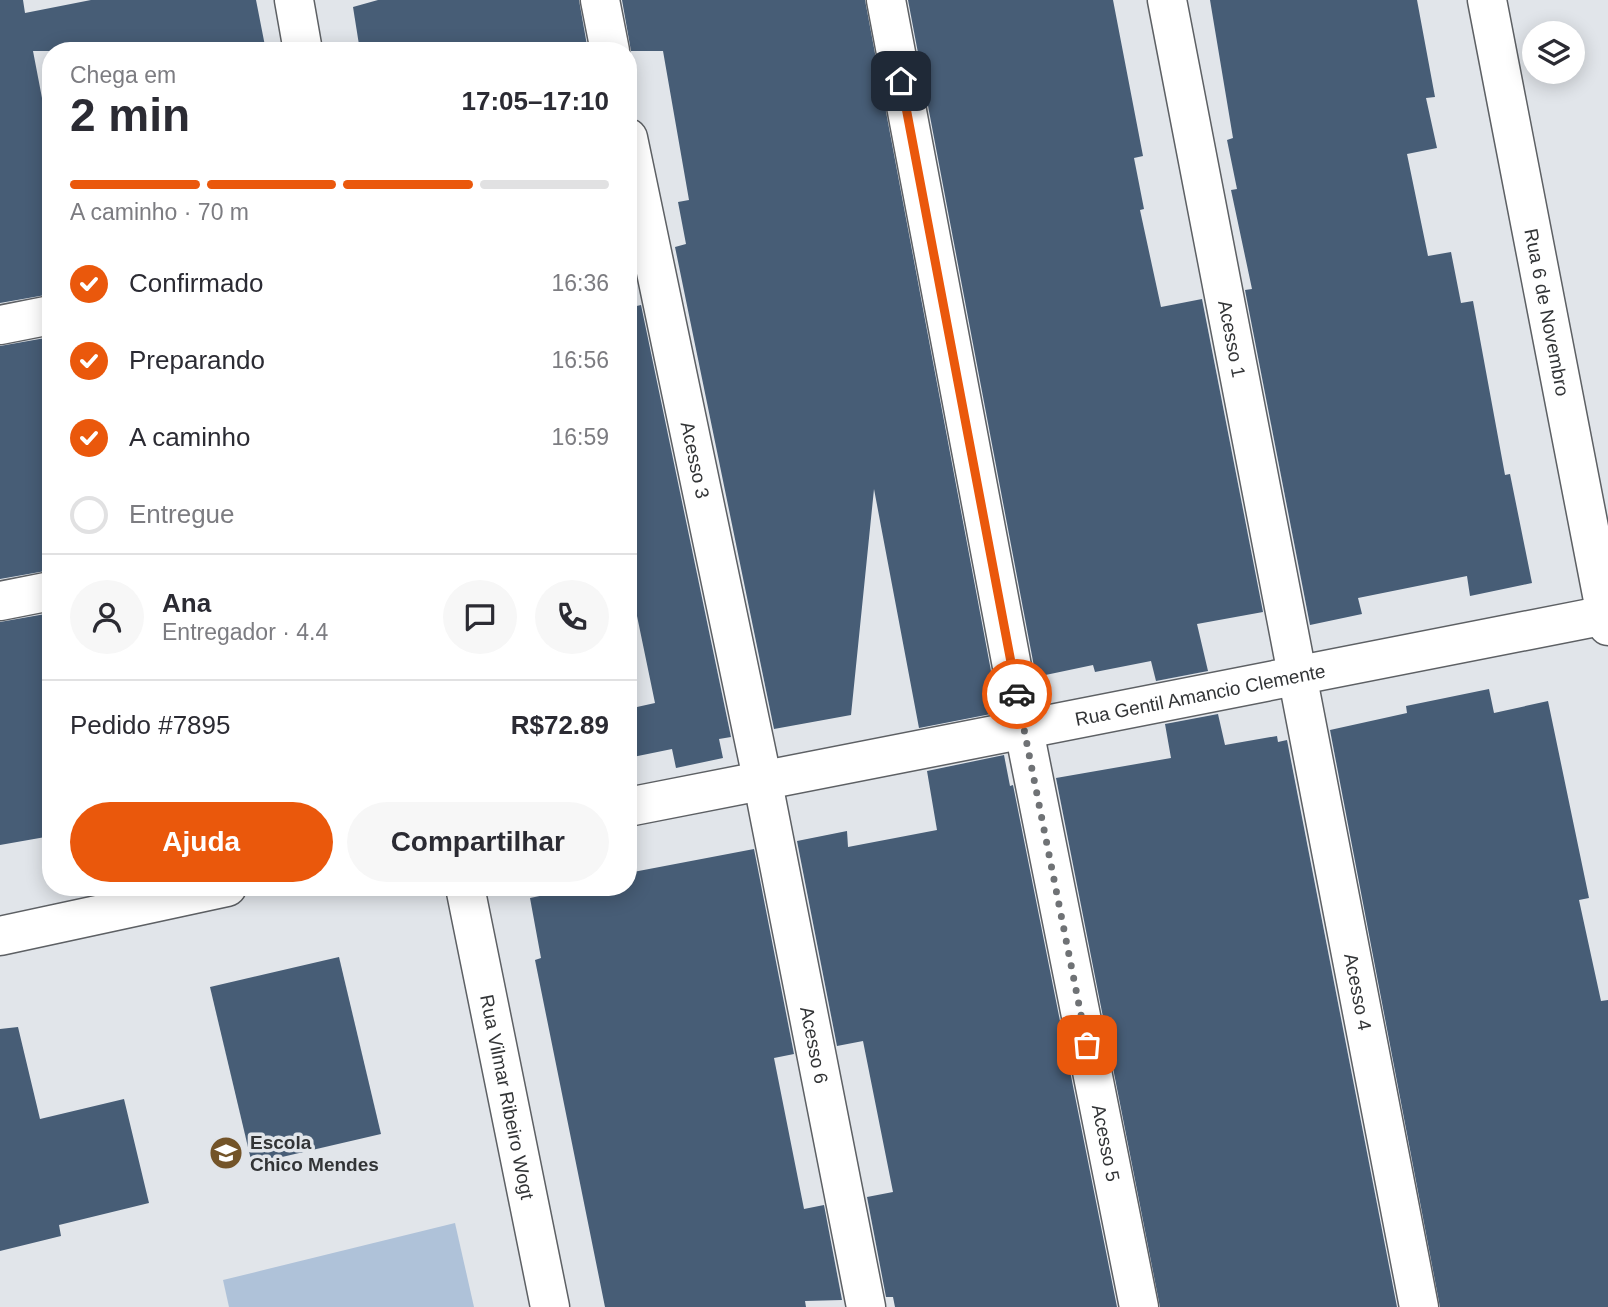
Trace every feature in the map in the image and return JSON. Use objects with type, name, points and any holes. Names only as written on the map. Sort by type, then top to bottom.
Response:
[{"type":"street","points":[[293,0],[301,42]]},
{"type":"street","points":[[600,0],[608,42]]},
{"type":"street","name":"Acesso 5","points":[[886,0],[1024,730],[1139,1307]]},
{"type":"street","name":"Acesso 1","points":[[1167,0],[1297,677]]},
{"type":"street","name":"Rua 6 de Novembro","points":[[1487,0],[1607,620]]},
{"type":"street","name":"Acesso 3","points":[[637,181],[762,783]]},
{"type":"street","points":[[0,325],[42,317]]},
{"type":"street","points":[[0,601],[42,593]]},
{"type":"street","name":"Rua Gentil Amancio Clemente","points":[[637,805],[1297,677],[1607,620]]},
{"type":"street","name":"Acesso 4","points":[[1297,677],[1419,1307]]},
{"type":"street","name":"Acesso 6","points":[[762,783],[866,1307]]},
{"type":"street","points":[[0,936],[185,896]]},
{"type":"street","name":"Rua Vilmar Ribeiro Wogt","points":[[467,896],[550,1307]]},
{"type":"shaded area","points":[[455,1223],[474,1307],[229,1307],[223,1280]]},
{"type":"building","points":[[0,0],[23,0],[25,13],[91,0],[256,0],[264,42],[42,42],[42,51],[33,51],[42,98],[42,296],[0,303]]},
{"type":"building","points":[[378,0],[579,0],[586,42],[359,42],[353,7]]},
{"type":"building","points":[[622,0],[865,0],[994,687],[996,713],[919,728],[874,489],[851,715],[774,729],[675,247],[686,244],[678,202],[689,200],[663,51],[637,51],[637,42],[629,42]]},
{"type":"building","points":[[908,0],[1113,0],[1143,156],[1134,158],[1144,209],[1140,210],[1161,307],[1202,299],[1263,612],[1197,624],[1208,671],[1156,681],[1151,661],[1095,672],[1093,665],[1036,677]]},
{"type":"building","points":[[1210,0],[1417,0],[1435,97],[1426,98],[1437,148],[1407,154],[1428,256],[1451,252],[1461,303],[1473,301],[1505,475],[1510,474],[1532,583],[1470,596],[1467,576],[1358,598],[1362,614],[1310,625],[1245,290],[1252,289],[1231,190],[1237,189],[1227,140],[1233,138]]},
{"type":"building","points":[[641,305],[731,737],[719,739],[723,758],[676,768],[672,749],[637,756],[637,707],[655,703],[637,616],[637,306]]},
{"type":"building","points":[[42,339],[42,572],[0,579],[0,346]]},
{"type":"building","points":[[42,615],[42,838],[0,845],[0,622]]},
{"type":"building","points":[[1489,689],[1494,713],[1548,701],[1589,898],[1579,900],[1601,1001],[1608,1000],[1608,1307],[1440,1307],[1330,730],[1407,713],[1406,706]]},
{"type":"building","points":[[1218,714],[1225,745],[1277,736],[1278,742],[1287,740],[1397,1307],[1160,1307],[1056,778],[1171,758],[1165,724]]},
{"type":"building","points":[[1004,755],[1010,786],[1013,785],[1117,1307],[895,1307],[893,1297],[886,1297],[867,1197],[893,1192],[863,1041],[837,1046],[797,841],[847,831],[848,847],[937,830],[927,771]]},
{"type":"building","points":[[754,849],[794,1054],[774,1058],[804,1209],[824,1205],[842,1300],[805,1301],[806,1307],[605,1307],[535,960],[541,958],[530,898],[637,896],[637,871]]},
{"type":"building","points":[[339,957],[381,1134],[252,1164],[210,987]]},
{"type":"building","points":[[18,1027],[40,1119],[124,1099],[149,1203],[59,1225],[61,1236],[0,1251],[0,1029]]},
{"type":"way so far","points":[[1017,694],[1087,1045]]},
{"type":"place","name":"Escola Chico Mendes","points":[[226,1153]]},
{"type":"route","points":[[901,81],[1017,694]]}]
